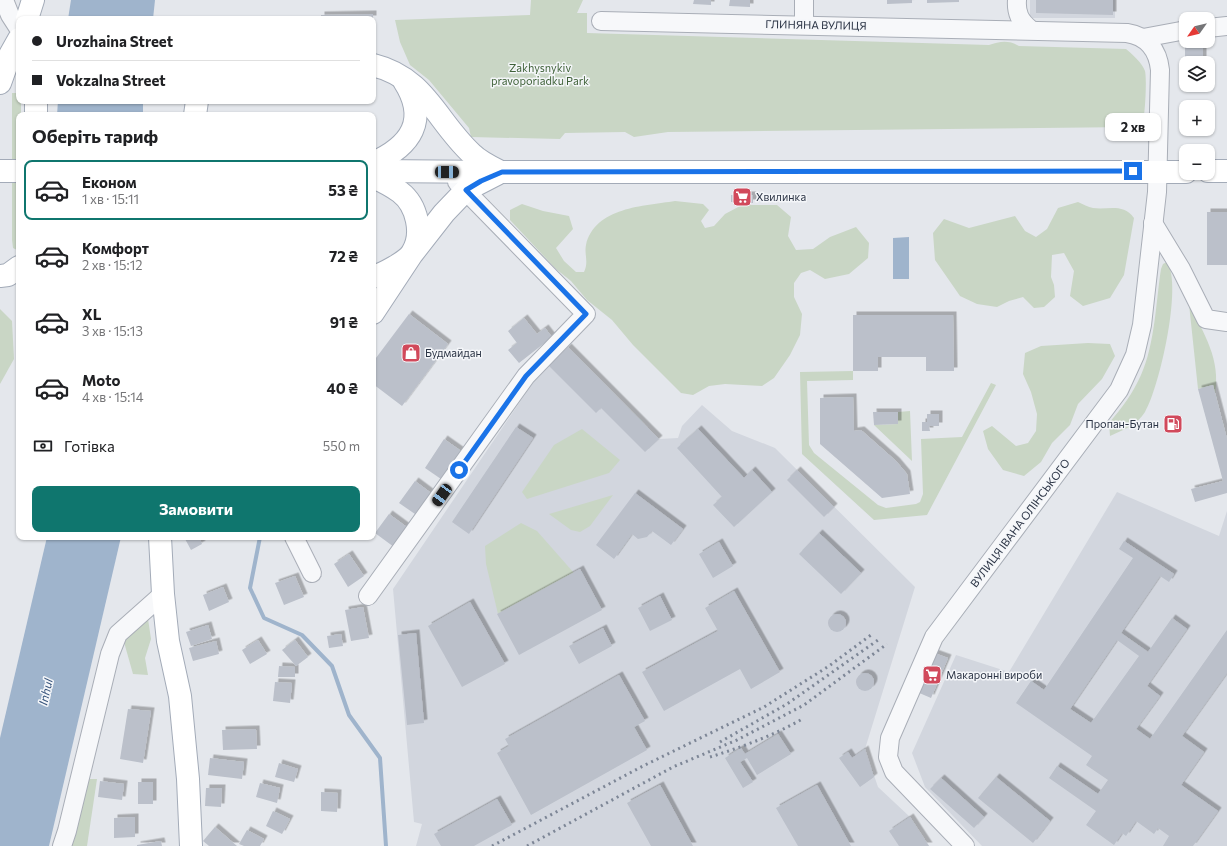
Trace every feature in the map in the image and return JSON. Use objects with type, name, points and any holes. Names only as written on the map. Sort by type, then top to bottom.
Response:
[{"type":"main road","points":[[28,16],[33,0]]},
{"type":"main road","points":[[0,46],[16,38]]},
{"type":"main road","points":[[0,83],[10,55],[16,44]]},
{"type":"main road","points":[[376,66],[396,73],[412,83],[454,135],[473,155],[502,172]]},
{"type":"main road","points":[[376,162],[400,148],[409,138],[414,127],[414,109],[411,96],[404,82],[396,73]]},
{"type":"main road","points":[[0,171],[16,171]]},
{"type":"main road","points":[[376,171],[1179,172]]},
{"type":"main road","points":[[1215,171],[1227,171]]},
{"type":"main road","points":[[376,308],[412,254],[444,213],[466,190],[481,181],[502,172]]},
{"type":"main road","points":[[376,179],[401,192],[411,205],[417,217],[418,232],[412,254],[391,269],[376,276]]},
{"type":"main road","points":[[0,276],[8,274],[16,269]]},
{"type":"main road","points":[[160,540],[163,594],[168,641],[180,696],[188,779],[191,846]]},
{"type":"street","points":[[4,0],[10,15],[16,24]]},
{"type":"street","points":[[804,0],[804,25]]},
{"type":"street","points":[[1017,0],[1019,16],[1022,22],[1030,30]]},
{"type":"street","name":"ГЛИНЯНА ВУЛИЦЯ","points":[[601,21],[1127,33],[1138,35],[1143,38]]},
{"type":"street","points":[[1215,27],[1227,26]]},
{"type":"street","points":[[1143,38],[1179,31]]},
{"type":"street","name":"ВУЛИЦЯ ІВАНА ОЛІНСЬКОГО","points":[[965,846],[894,772],[888,757],[890,738],[934,636],[1119,390],[1128,374],[1135,355],[1142,325],[1157,192],[1160,70],[1157,56],[1143,38]]},
{"type":"street","points":[[368,596],[526,376],[586,314],[447,172]]},
{"type":"street","points":[[1153,222],[1181,269],[1206,319],[1227,322]]},
{"type":"street","points":[[296,540],[312,573]]},
{"type":"street","points":[[62,846],[69,824],[110,654],[118,634],[163,594]]},
{"type":"shaded area","points":[[1030,0],[1115,0],[1115,18],[1030,18]]},
{"type":"shaded area","points":[[568,347],[659,439],[678,438],[682,426],[702,405],[732,431],[775,448],[915,587],[865,749],[878,787],[910,817],[929,846],[416,846],[422,824],[414,822],[393,589],[532,384]]},
{"type":"shaded area","points":[[1117,492],[1219,536],[1227,511],[1227,846],[982,846],[925,787],[912,753],[956,655],[1009,672]]},
{"type":"green space","name":"Zakhysnykiv pravoporiadku Park","points":[[531,0],[583,0],[577,13],[587,13],[587,33],[989,45],[1004,42],[1019,46],[1126,49],[1140,62],[1145,71],[1146,96],[1143,122],[1133,127],[668,132],[634,137],[625,132],[565,133],[560,139],[471,137],[469,128],[429,80],[410,65],[400,42],[395,20],[530,15]]},
{"type":"green space","points":[[12,93],[16,93],[16,104],[21,104],[21,112],[16,112],[16,250],[13,248]]},
{"type":"green space","points":[[675,201],[703,204],[709,210],[701,221],[705,228],[714,226],[725,214],[742,205],[777,205],[791,217],[788,236],[796,250],[813,249],[830,237],[856,227],[869,243],[868,258],[849,274],[825,279],[810,270],[801,273],[794,283],[794,297],[802,314],[800,335],[790,355],[774,378],[762,386],[725,384],[709,386],[693,395],[681,393],[633,345],[612,320],[587,300],[571,281],[556,269],[510,220],[510,210],[522,204],[543,211],[569,216],[573,229],[556,248],[564,261],[576,272],[584,272],[586,265],[586,245],[591,232],[599,223],[622,211],[636,207]]},
{"type":"green space","points":[[1078,202],[1093,208],[1115,208],[1125,210],[1134,218],[1124,275],[1110,298],[1083,306],[1070,296],[1074,271],[1064,253],[1052,255],[1051,277],[1054,285],[1055,297],[1044,307],[1034,308],[1023,297],[1009,301],[997,307],[977,304],[960,296],[935,260],[933,233],[944,219],[969,228],[1015,216],[1025,231],[1036,237],[1047,229],[1058,208]]},
{"type":"green space","points":[[1167,262],[1171,274],[1171,314],[1157,382],[1151,400],[1142,417],[1129,427],[1110,436],[1109,423],[1131,394],[1146,363],[1152,336],[1161,269],[1163,264]]},
{"type":"green space","points":[[1189,304],[1210,347],[1216,369],[1215,394],[1213,385],[1198,389]]},
{"type":"green space","points":[[0,309],[12,321],[14,359],[0,384]]},
{"type":"green space","points":[[1088,343],[1110,344],[1115,356],[1102,379],[1078,404],[1070,425],[1052,443],[1041,462],[1024,476],[1003,470],[988,449],[983,431],[992,426],[1016,446],[1028,443],[1036,431],[1037,414],[1031,392],[1023,374],[1025,353],[1041,346]]},
{"type":"green space","points":[[853,371],[853,380],[807,381],[809,445],[814,453],[878,505],[886,508],[916,504],[920,502],[923,494],[921,439],[962,437],[991,383],[996,385],[927,515],[874,520],[802,454],[800,372]]},
{"type":"green space","points":[[910,411],[912,461],[874,425],[898,424],[898,412]]},
{"type":"green space","points":[[582,429],[620,460],[609,473],[527,499],[522,492],[554,445]]},
{"type":"green space","points":[[613,495],[590,526],[580,532],[571,530],[549,514]]},
{"type":"green space","points":[[521,523],[537,531],[574,573],[498,614],[486,564],[485,546]]},
{"type":"green space","points":[[147,612],[151,639],[145,658],[148,675],[133,674],[122,635]]},
{"type":"green space","points":[[86,779],[97,779],[87,846],[65,846]]},
{"type":"water","points":[[71,0],[155,0],[153,16],[68,16]]},
{"type":"water","points":[[58,104],[143,104],[143,112],[57,112]]},
{"type":"water","points":[[909,237],[909,279],[893,279],[893,238]]},
{"type":"water","name":"Inhul","points":[[46,540],[120,540],[49,846],[0,846],[0,738]]},
{"type":"building","points":[[694,0],[711,0],[711,5],[693,4]]},
{"type":"building","points":[[730,0],[750,0],[750,7],[729,6]]},
{"type":"building","points":[[887,0],[912,0],[912,3],[887,4]]},
{"type":"building","points":[[927,0],[959,0],[959,2],[927,3]]},
{"type":"building","points":[[1036,0],[1113,0],[1113,15],[1036,13]]},
{"type":"building","points":[[373,14],[373,16],[321,16]]},
{"type":"building","points":[[1185,48],[1203,48],[1203,56],[1185,56]]},
{"type":"building","name":"Хвилинка","points":[[731,195],[753,195],[753,203],[731,202]]},
{"type":"building","points":[[1207,212],[1227,212],[1227,265],[1207,265]]},
{"type":"building","name":"Будмайдан","points":[[409,314],[448,344],[402,406],[376,386],[376,358]]},
{"type":"building","points":[[853,315],[953,315],[954,371],[926,371],[926,357],[878,357],[878,371],[853,371]]},
{"type":"building","points":[[524,318],[537,334],[545,328],[552,337],[519,363],[508,350],[517,343],[508,331]]},
{"type":"building","points":[[568,347],[659,439],[645,452],[601,408],[596,413],[549,366]]},
{"type":"building","points":[[1213,385],[1227,439],[1227,493],[1195,502],[1191,489],[1223,481],[1198,389]]},
{"type":"building","points":[[853,397],[854,431],[861,430],[896,461],[907,474],[910,494],[882,498],[820,444],[820,398]]},
{"type":"building","points":[[873,412],[898,412],[898,424],[874,425]]},
{"type":"building","points":[[927,414],[939,414],[939,426],[929,426],[930,431],[922,431],[922,422],[927,422]]},
{"type":"building","points":[[516,427],[533,438],[469,534],[452,522]]},
{"type":"building","points":[[698,429],[744,478],[752,470],[772,492],[734,527],[713,505],[722,497],[677,448]]},
{"type":"building","points":[[444,439],[461,451],[441,479],[425,468]]},
{"type":"building","points":[[797,470],[834,507],[824,517],[787,480]]},
{"type":"building","points":[[415,481],[431,493],[415,514],[399,503]]},
{"type":"building","points":[[635,493],[683,529],[671,545],[652,531],[647,537],[638,539],[632,534],[614,559],[596,545]]},
{"type":"building","points":[[389,514],[408,528],[394,547],[376,534]]},
{"type":"building","points":[[819,533],[861,573],[841,594],[799,554]]},
{"type":"building","points":[[186,540],[200,540],[202,544],[191,550]]},
{"type":"building","points":[[1124,541],[1174,574],[1169,582],[1160,576],[1121,633],[1148,652],[1172,618],[1187,629],[1147,686],[1160,696],[1136,729],[1150,739],[1227,630],[1227,673],[1182,736],[1204,752],[1181,785],[1218,811],[1193,846],[1163,846],[1169,836],[1158,828],[1154,834],[1136,821],[1126,836],[1122,833],[1114,845],[1086,825],[1096,811],[1049,778],[1057,766],[1098,794],[1108,780],[1086,765],[1092,756],[1016,703],[1031,681],[1044,690],[1133,558],[1119,549]],"holes":[[[1117,640],[1139,656],[1091,723],[1070,709]]]},
{"type":"building","points":[[719,542],[733,566],[713,578],[699,554]]},
{"type":"building","points":[[349,554],[364,576],[348,587],[334,564]]},
{"type":"building","points":[[580,569],[602,610],[519,655],[497,614]]},
{"type":"building","points":[[295,576],[304,597],[284,605],[275,583]]},
{"type":"building","points":[[223,587],[229,602],[209,611],[203,595]]},
{"type":"building","points":[[734,591],[780,672],[751,689],[740,669],[664,711],[642,672],[718,631],[705,608]]},
{"type":"building","points":[[660,596],[672,620],[650,631],[638,608]]},
{"type":"building","points":[[470,602],[505,664],[462,687],[428,626]]},
{"type":"building","points":[[363,607],[369,638],[351,641],[345,610]]},
{"type":"building","points":[[837,614],[843,617],[846,623],[843,629],[837,632],[831,629],[828,623],[831,617]]},
{"type":"building","points":[[208,625],[212,639],[191,646],[186,632]]},
{"type":"building","points":[[603,628],[612,646],[579,664],[569,646]]},
{"type":"building","points":[[416,633],[424,723],[407,725],[398,635]]},
{"type":"building","points":[[341,634],[343,646],[329,648],[327,636]]},
{"type":"building","points":[[258,640],[267,654],[250,664],[242,650]]},
{"type":"building","points":[[295,640],[308,657],[296,666],[282,650]]},
{"type":"building","points":[[216,641],[219,654],[193,661],[189,648]]},
{"type":"building","name":"Макаронні вироби","points":[[934,653],[948,658],[931,698],[917,692]]},
{"type":"building","points":[[279,666],[295,667],[295,677],[278,677]]},
{"type":"building","points":[[865,673],[871,676],[874,682],[871,688],[865,691],[859,688],[856,682],[859,676]]},
{"type":"building","points":[[619,675],[645,721],[634,727],[647,750],[531,815],[497,753],[509,746],[505,739]]},
{"type":"building","points":[[275,682],[292,683],[290,703],[273,701]]},
{"type":"building","points":[[128,709],[151,711],[143,763],[120,759]]},
{"type":"building","points":[[256,729],[257,749],[223,750],[222,730]]},
{"type":"building","points":[[778,734],[791,754],[757,775],[747,758],[740,762],[753,782],[743,788],[725,758],[741,748],[745,754]]},
{"type":"building","points":[[865,749],[874,777],[860,787],[839,758],[848,752],[852,758]]},
{"type":"building","points":[[210,758],[244,762],[242,779],[208,775]]},
{"type":"building","points":[[279,763],[298,769],[294,782],[275,777]]},
{"type":"building","points":[[996,777],[1050,821],[1033,843],[978,798]]},
{"type":"building","points":[[941,778],[984,817],[974,828],[930,789]]},
{"type":"building","points":[[100,781],[124,784],[122,800],[98,797]]},
{"type":"building","points":[[138,782],[153,782],[153,804],[138,804]]},
{"type":"building","points":[[260,783],[280,788],[277,803],[256,797]]},
{"type":"building","points":[[660,785],[693,846],[651,846],[627,803]]},
{"type":"building","points":[[817,785],[851,846],[798,846],[776,808]]},
{"type":"building","points":[[206,788],[222,788],[221,807],[205,806]]},
{"type":"building","points":[[321,792],[338,793],[337,812],[321,811]]},
{"type":"building","points":[[497,799],[512,825],[474,846],[441,846],[434,834]]},
{"type":"building","points":[[273,811],[290,819],[282,834],[266,826]]},
{"type":"building","points":[[135,817],[135,837],[114,838],[114,818]]},
{"type":"building","points":[[910,817],[929,846],[899,846],[889,831]]},
{"type":"building","points":[[215,827],[237,846],[209,846],[203,841]]},
{"type":"building","points":[[247,830],[264,839],[260,846],[244,846],[239,844]]},
{"type":"building","points":[[161,841],[162,846],[137,846],[137,845]]},
{"type":"waterway","points":[[259,540],[250,588],[264,618],[302,635],[332,666],[349,715],[380,758],[386,846]]},
{"type":"railway","points":[[492,846],[643,766],[764,707],[829,666],[871,635]]},
{"type":"railway","points":[[720,742],[787,704],[878,640]]},
{"type":"railway","points":[[527,846],[673,767],[737,740],[804,705],[887,644]]},
{"type":"railway","points":[[710,757],[758,740],[782,730],[804,718]]},
{"type":"place","name":"Хвилинка","points":[[742,197]]},
{"type":"place","name":"Будмайдан","points":[[411,353]]},
{"type":"place","name":"Пропан-Бутан","points":[[1173,424]]},
{"type":"place","name":"Макаронні вироби","points":[[932,675]]},
{"type":"route","points":[[459,470],[526,376],[586,314],[466,190],[481,181],[502,172],[1133,171]]}]
